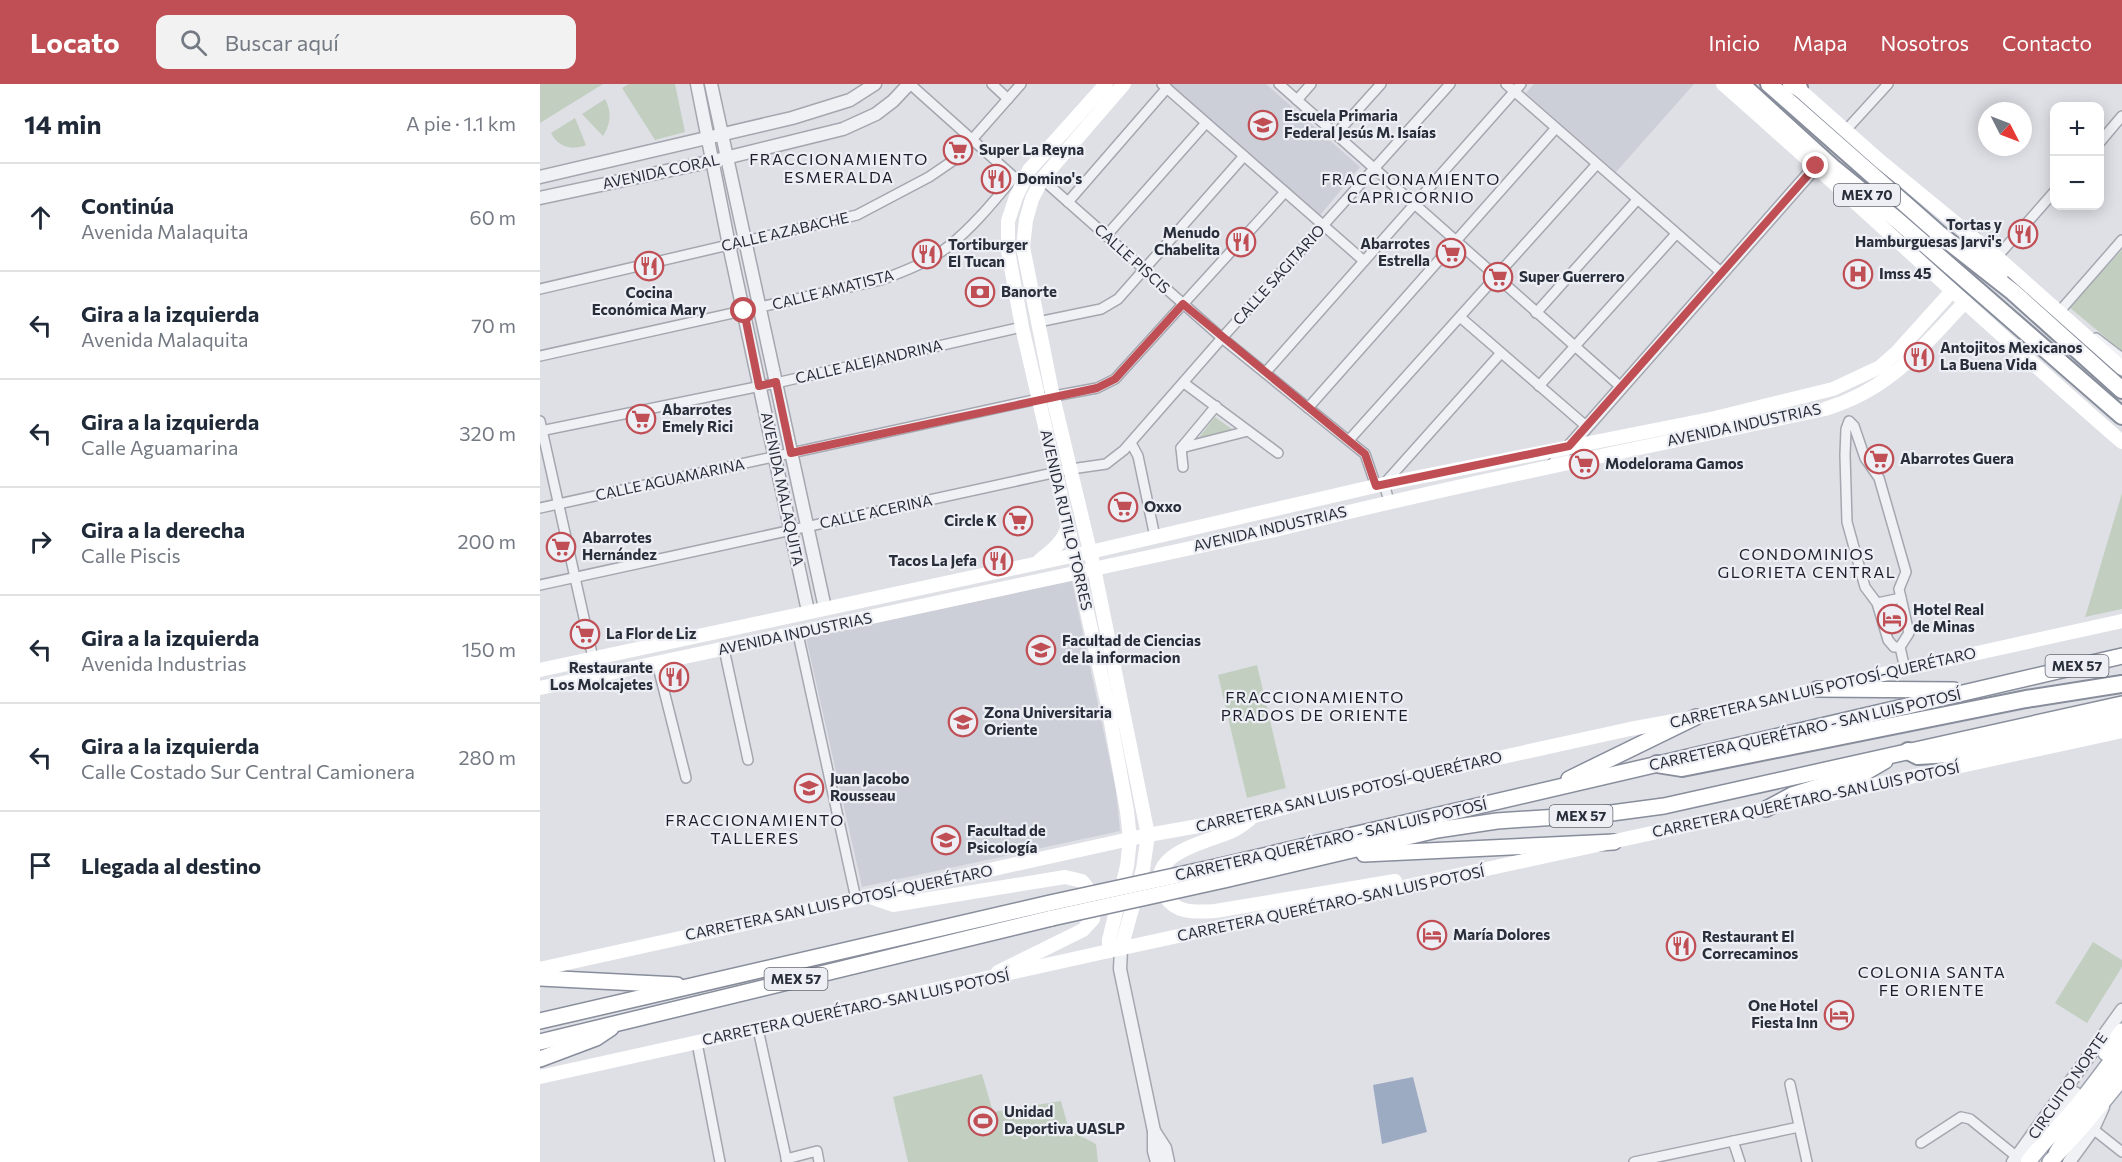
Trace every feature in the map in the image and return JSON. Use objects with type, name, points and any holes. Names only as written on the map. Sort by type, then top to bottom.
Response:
[{"type":"highway","name":"MEX 70","points":[[1741,84],[1832,167],[1897,220],[2122,416]]},
{"type":"highway","name":"MEX 70","points":[[1769,84],[1938,233],[2013,292],[2122,390]]},
{"type":"highway","points":[[1838,187],[1854,194],[1882,214],[1897,220]]},
{"type":"highway","points":[[1970,237],[2013,292]]},
{"type":"highway","points":[[1657,764],[1682,768],[2026,699],[2122,684]]},
{"type":"highway","points":[[1905,751],[1918,756],[1952,754],[2122,717]]},
{"type":"highway","points":[[2059,1159],[2077,1121],[2122,1061]]},
{"type":"main road","name":"AVENIDA RUTILO TORRES","points":[[1115,950],[1143,869],[1148,835],[1094,568],[1053,397],[1023,247],[1026,220],[1032,199],[1042,179],[1124,84]]},
{"type":"main road","points":[[1723,84],[2122,442]]},
{"type":"main road","points":[[1794,86],[1970,237],[1997,257],[2122,368]]},
{"type":"main road","name":"AVENIDA RUTILO TORRES","points":[[1098,87],[1029,170],[1019,178],[1008,221],[1008,251],[1022,327],[1108,706],[1128,811],[1130,839],[1128,866],[1109,940],[1115,950]]},
{"type":"main road","name":"AVENIDA INDUSTRIAS","points":[[540,670],[1090,552],[1380,485],[1759,408],[1833,389],[1880,367],[1904,345],[1952,291]]},
{"type":"main road","name":"AVENIDA INDUSTRIAS","points":[[540,688],[1275,530],[1389,501],[1844,403],[1871,391],[1894,375],[1965,302]]},
{"type":"main road","points":[[1726,430],[1732,419],[1759,408]]},
{"type":"main road","points":[[1528,454],[1531,470]]},
{"type":"main road","points":[[1084,525],[1098,539],[1121,545]]},
{"type":"main road","points":[[1035,564],[1065,537],[1068,526]]},
{"type":"main road","name":"CARRETERA SAN LUIS POTOSÍ-QUERÉTARO","points":[[540,969],[1148,835],[1254,816],[1334,794],[1630,729],[1696,717],[2122,621]]},
{"type":"main road","name":"CARRETERA QUERÉTARO - SAN LUIS POTOSÍ","points":[[540,1021],[1222,873],[1657,764],[2122,656]]},
{"type":"main road","points":[[1817,689],[1978,691]]},
{"type":"main road","name":"CARRETERA QUERÉTARO - SAN LUIS POTOSÍ","points":[[1222,873],[1325,856],[1437,830],[1497,821],[1604,814],[1664,806],[2122,704]]},
{"type":"main road","points":[[1541,792],[1696,717]]},
{"type":"main road","name":"CARRETERA QUERÉTARO-SAN LUIS POTOSÍ","points":[[540,1077],[2122,732]]},
{"type":"main road","points":[[1766,809],[1792,795],[1866,772],[1905,751]]},
{"type":"main road","points":[[1254,816],[1233,831],[1176,852],[1162,868],[1161,888],[1170,905],[1190,912],[1215,911],[1403,880],[1424,883]]},
{"type":"main road","points":[[1325,856],[1614,842]]},
{"type":"main road","points":[[862,898],[893,904],[1065,877],[1082,881],[1090,891],[1095,905],[1093,919],[1083,930],[980,981]]},
{"type":"main road","name":"CARRETERA QUERÉTARO - SAN LUIS POTOSÍ","points":[[540,1042],[1051,910]]},
{"type":"main road","points":[[540,978],[695,986]]},
{"type":"main road","points":[[540,1059],[596,1038],[623,1020]]},
{"type":"main road","points":[[2044,1141],[2075,1093],[2122,1031]]},
{"type":"main road","points":[[2023,1158],[2044,1141],[2070,1114],[2122,1047]]},
{"type":"main road","points":[[2059,1159],[2122,1078]]},
{"type":"street","name":"AVENIDA MALAQUITA","points":[[697,84],[729,245],[808,611]]},
{"type":"street","name":"AVENIDA MALAQUITA","points":[[711,84],[825,608]]},
{"type":"street","name":"AVENIDA CORAL","points":[[540,177],[792,118],[850,100],[875,84]]},
{"type":"street","name":"AVENIDA CORAL","points":[[540,198],[727,158],[843,129],[876,114],[893,101],[909,84]]},
{"type":"street","points":[[909,84],[1019,178]]},
{"type":"street","points":[[992,84],[1008,99]]},
{"type":"street","name":"CALLE AZABACHE","points":[[540,289],[857,215],[929,177],[954,160],[1022,84]]},
{"type":"street","points":[[1279,84],[1621,387]]},
{"type":"street","points":[[1297,100],[1311,84]]},
{"type":"street","points":[[1336,134],[1381,84]]},
{"type":"street","name":"CALLE SAGITARIO","points":[[1071,469],[1106,464],[1131,443],[1450,84]]},
{"type":"street","points":[[1506,84],[1518,88],[1556,128],[1722,273]]},
{"type":"street","points":[[1846,130],[1888,84]]},
{"type":"street","points":[[1068,202],[1164,86],[1364,261]]},
{"type":"street","points":[[1265,373],[1518,88]]},
{"type":"street","points":[[2104,137],[2122,116]]},
{"type":"street","points":[[1106,236],[1206,123]]},
{"type":"street","points":[[1308,408],[1556,128]]},
{"type":"street","points":[[1038,322],[1101,309],[1118,299],[1244,156]]},
{"type":"street","points":[[613,161],[619,182]]},
{"type":"street","points":[[1349,440],[1597,164]]},
{"type":"street","points":[[1553,465],[1816,166]]},
{"type":"street","name":"CALLE AMATISTA","points":[[540,356],[881,280],[916,267],[948,247],[1019,178]]},
{"type":"street","name":"CALLE PISCIS","points":[[1042,179],[1222,338],[1365,454],[1389,501]]},
{"type":"street","name":"CALLE AGUAMARINA","points":[[540,508],[1097,388],[1115,379],[1284,192]]},
{"type":"street","points":[[1997,257],[2050,198]]},
{"type":"street","points":[[1536,313],[1637,200]]},
{"type":"street","points":[[1539,386],[1676,234]]},
{"type":"street","points":[[2122,240],[2062,316],[2108,346],[2122,358]]},
{"type":"street","points":[[1460,317],[1587,426]]},
{"type":"street","name":"CALLE ALEJANDRINA","points":[[541,428],[759,386],[1022,327]]},
{"type":"street","points":[[1380,485],[1501,353]]},
{"type":"street","points":[[1184,383],[1278,453]]},
{"type":"street","points":[[1844,403],[1865,458],[1879,478],[1906,572],[1899,589],[1909,633],[1900,647],[1905,669]]},
{"type":"street","points":[[1183,466],[1181,448],[1216,406]]},
{"type":"street","points":[[1849,421],[1846,429],[1847,522],[1865,587],[1877,603],[1888,640],[1894,647],[1900,647]]},
{"type":"street","points":[[541,428],[593,658]]},
{"type":"street","points":[[1181,448],[1248,431]]},
{"type":"street","points":[[1131,443],[1138,456],[1155,537]]},
{"type":"street","points":[[1847,463],[1865,458]]},
{"type":"street","name":"CALLE ACERINA","points":[[540,585],[1071,469]]},
{"type":"street","points":[[1877,603],[1901,597]]},
{"type":"street","points":[[798,634],[862,898]]},
{"type":"street","points":[[724,649],[748,760]]},
{"type":"street","points":[[657,663],[686,778]]},
{"type":"street","points":[[1115,950],[1159,1154],[1168,1162]]},
{"type":"street","name":"CIRCUITO NORTE","points":[[2023,1158],[2122,1010]]},
{"type":"street","points":[[758,1029],[787,1160],[817,1151],[819,1162]]},
{"type":"street","points":[[697,1042],[720,1162]]},
{"type":"street","points":[[1790,1084],[1807,1162]]},
{"type":"street","points":[[1921,1143],[1961,1117],[1970,1119],[2023,1158],[2075,1093]]},
{"type":"street","points":[[2059,1159],[2093,1129],[2104,1101]]},
{"type":"street","points":[[1634,1162],[1677,1158],[1733,1141],[1799,1126]]},
{"type":"street","points":[[2093,1129],[2122,1152]]},
{"type":"street","points":[[1733,1141],[1740,1162]]},
{"type":"shaded area","name":"Escuela Primaria Federal Jesús M. Isaías","points":[[1168,84],[1266,84],[1360,167],[1317,219]]},
{"type":"shaded area","points":[[1534,84],[1694,84],[1616,172],[1526,93]]},
{"type":"shaded area","name":"Zona Universitaria Oriente","points":[[1072,581],[1116,790],[1120,831],[862,887],[806,638]]},
{"type":"green space","points":[[540,84],[603,84],[540,123]]},
{"type":"green space","points":[[629,84],[675,84],[685,132],[655,140],[622,88]]},
{"type":"green space","points":[[605,99],[610,118],[603,136],[582,114]]},
{"type":"green space","points":[[575,118],[586,145],[571,148],[561,145],[551,133]]},
{"type":"green space","points":[[2122,250],[2122,351],[2069,307]]},
{"type":"green space","points":[[1215,417],[1233,430],[1197,440]]},
{"type":"green space","points":[[2122,493],[2122,609],[2085,617],[2087,611]]},
{"type":"green space","points":[[1257,665],[1286,788],[1247,798],[1218,675]]},
{"type":"green space","points":[[2093,942],[2122,960],[2122,967],[2087,1023],[2055,1003]]},
{"type":"green space","name":"Unidad Deportiva UASLP","points":[[982,1074],[993,1112],[1061,1101],[1069,1130],[1096,1144],[1098,1162],[908,1162],[893,1097]]},
{"type":"water","points":[[1413,1077],[1427,1132],[1382,1144],[1373,1085]]},
{"type":"place","name":"Escuela Primaria Federal Jesús M. Isaías","points":[[1263,125]]},
{"type":"place","name":"Super La Reyna","points":[[958,150]]},
{"type":"place","name":"Domino's","points":[[996,179]]},
{"type":"place","name":"Tortas y Hamburguesas Jarvi's","points":[[2023,234]]},
{"type":"place","name":"Menudo Chabelita","points":[[1241,242]]},
{"type":"place","name":"Abarrotes Estrella","points":[[1451,253]]},
{"type":"place","name":"Tortiburger El Tucan","points":[[927,254]]},
{"type":"place","name":"Cocina Económica Mary","points":[[649,266]]},
{"type":"place","name":"Imss 45","points":[[1858,274]]},
{"type":"place","name":"Super Guerrero","points":[[1498,277]]},
{"type":"place","name":"Banorte","points":[[980,292]]},
{"type":"place","name":"Antojitos Mexicanos La Buena Vida","points":[[1919,357]]},
{"type":"place","name":"Abarrotes Emely Rici","points":[[641,419]]},
{"type":"place","name":"Abarrotes Guera","points":[[1879,459]]},
{"type":"place","name":"Modelorama Gamos","points":[[1584,464]]},
{"type":"place","name":"Oxxo","points":[[1123,507]]},
{"type":"place","name":"Circle K","points":[[1018,521]]},
{"type":"place","name":"Abarrotes Hernández","points":[[561,547]]},
{"type":"place","name":"Tacos La Jefa","points":[[998,561]]},
{"type":"place","name":"Hotel Real de Minas","points":[[1892,619]]},
{"type":"place","name":"La Flor de Liz","points":[[585,634]]},
{"type":"place","name":"Facultad de Ciencias de la informacion","points":[[1041,650]]},
{"type":"place","name":"Restaurante Los Molcajetes","points":[[674,677]]},
{"type":"place","name":"Zona Universitaria Oriente","points":[[963,722]]},
{"type":"place","name":"Juan Jacobo Rousseau","points":[[809,788]]},
{"type":"place","name":"Facultad de Psicología","points":[[946,840]]},
{"type":"place","name":"María Dolores","points":[[1432,935]]},
{"type":"place","name":"Restaurant El Correcaminos","points":[[1681,946]]},
{"type":"place","name":"One Hotel Fiesta Inn","points":[[1839,1015]]},
{"type":"place","name":"Unidad Deportiva UASLP","points":[[983,1121]]},
{"type":"district","name":"FRACCIONAMIENTO ESMERALDA","points":[[839,168]]},
{"type":"district","name":"FRACCIONAMIENTO CAPRICORNIO","points":[[1411,188]]},
{"type":"district","name":"CONDOMINIOS GLORIETA CENTRAL","points":[[1807,563]]},
{"type":"district","name":"FRACCIONAMIENTO PRADOS DE ORIENTE","points":[[1315,706]]},
{"type":"district","name":"FRACCIONAMIENTO TALLERES","points":[[755,829]]},
{"type":"district","name":"COLONIA SANTA FE ORIENTE","points":[[1932,981]]},
{"type":"route","points":[[744,311],[759,386],[776,382],[791,453],[1097,388],[1115,379],[1183,304],[1365,454],[1376,486],[1569,446],[1816,166]]}]
